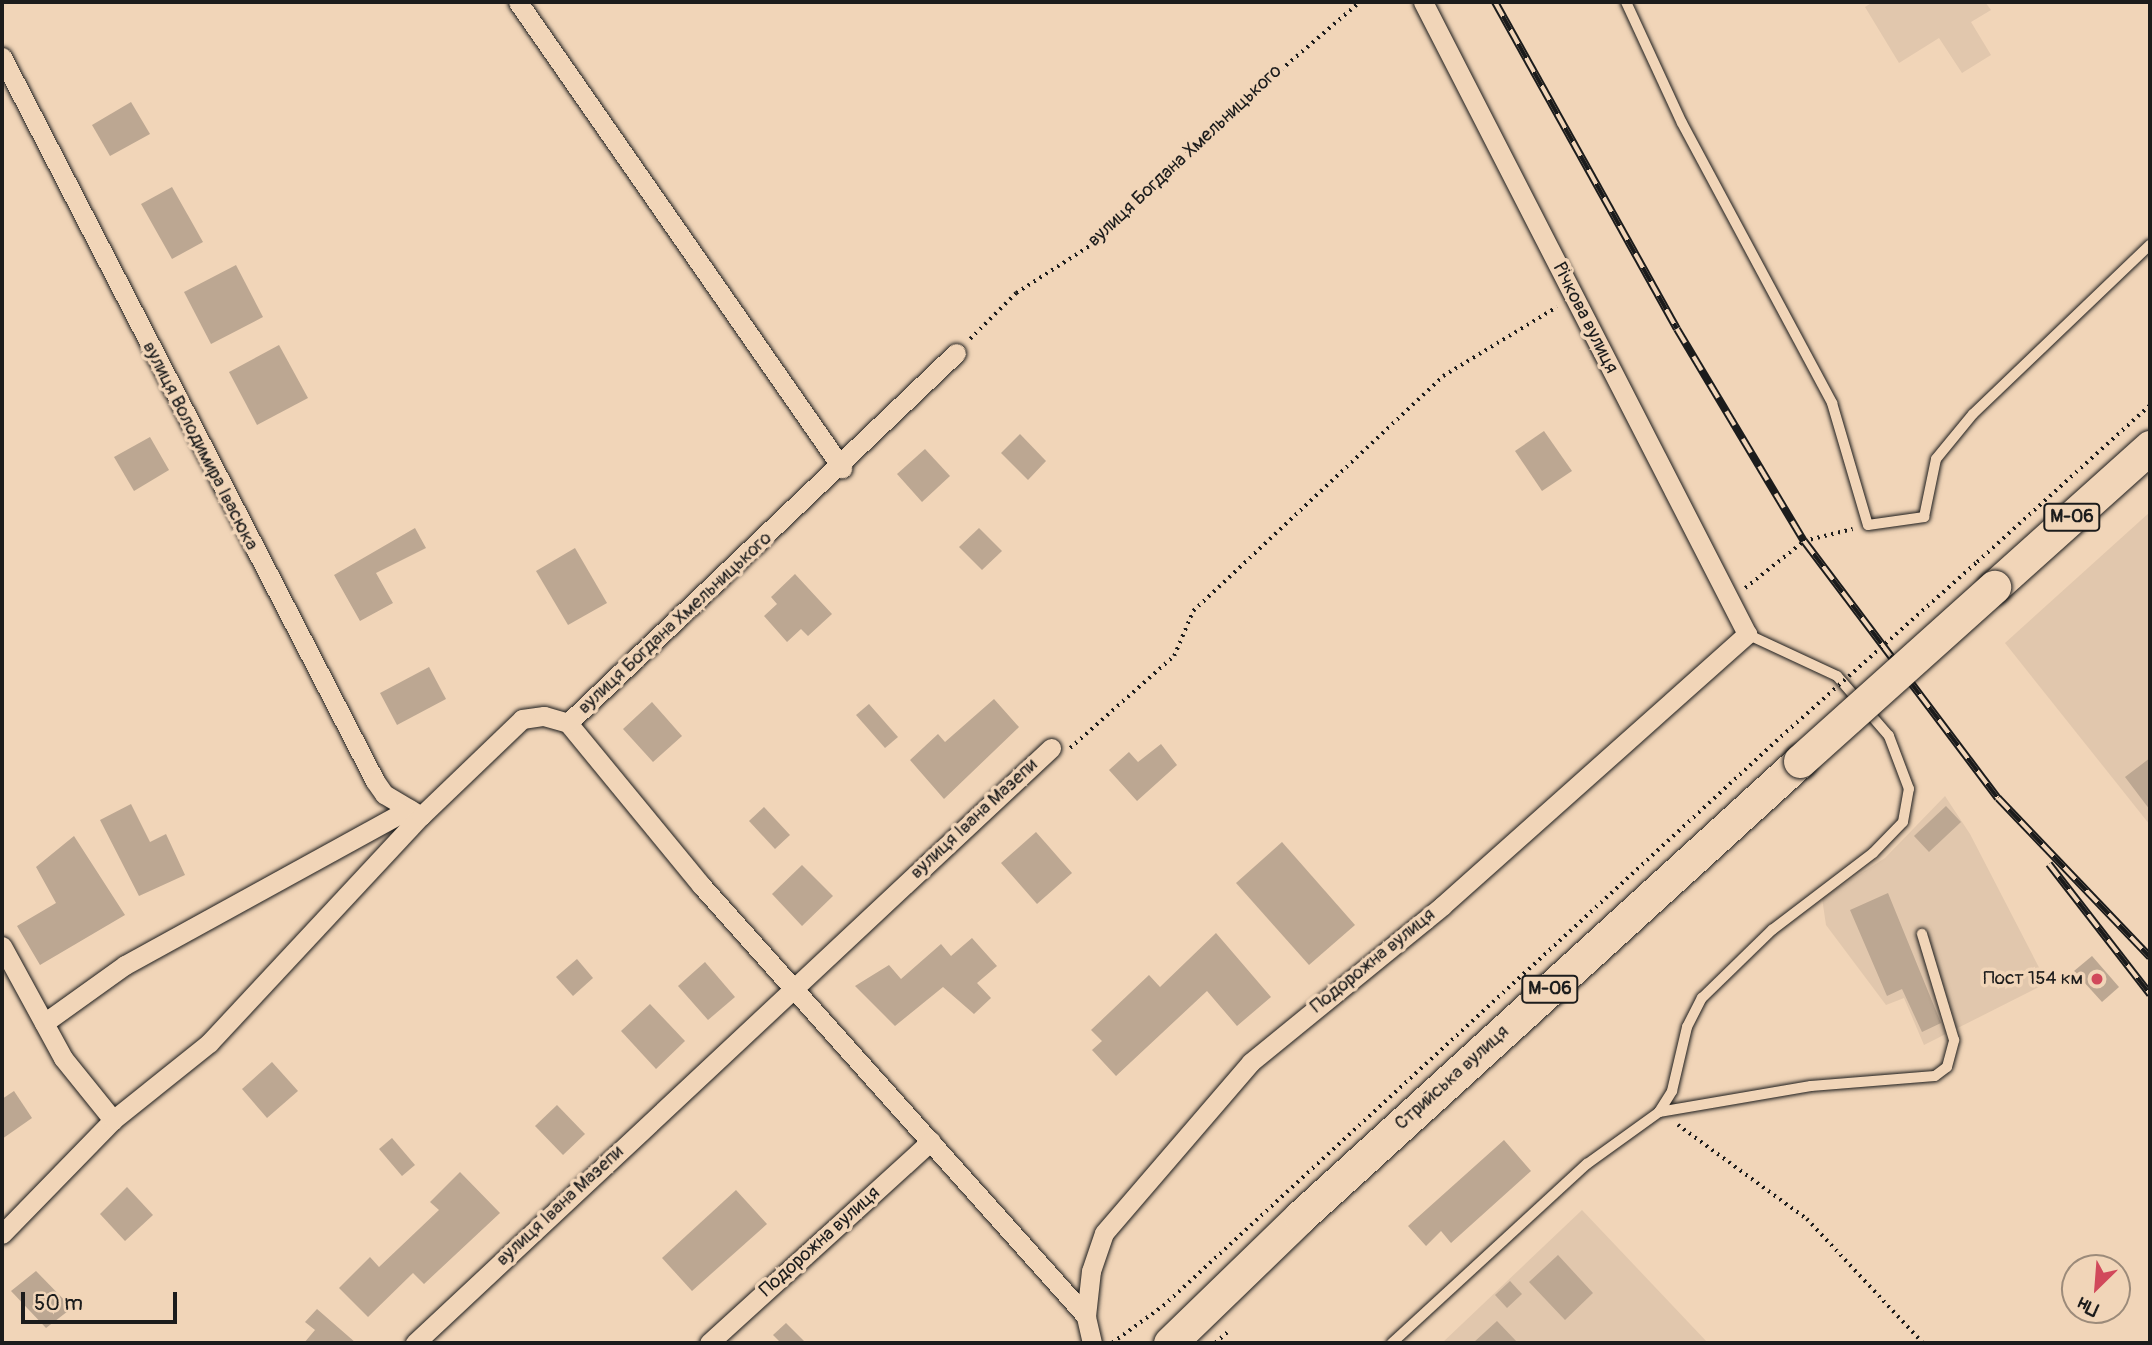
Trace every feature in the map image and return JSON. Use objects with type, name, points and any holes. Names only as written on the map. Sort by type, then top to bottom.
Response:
[{"type":"highway","name":"М-06","points":[[1793,747],[1985,574],[2150,447]]},
{"type":"highway","name":"Стрийська вулиця","points":[[1170,1343],[1793,747]]},
{"type":"street","points":[[518,2],[842,468]]},
{"type":"street","name":"Річкова вулиця","points":[[1423,2],[1747,635]]},
{"type":"street","name":"вулиця Володимира Івасюка","points":[[2,57],[375,781],[384,794],[415,813]]},
{"type":"street","name":"вулиця Богдана Хмельницького","points":[[2,1234],[113,1120],[209,1043],[415,813],[522,719],[544,716],[568,723],[842,468],[956,353]]},
{"type":"street","name":"Подорожна вулиця","points":[[1092,1343],[1086,1316],[1091,1271],[1104,1233],[1251,1062],[1442,906],[1747,635]]},
{"type":"street","points":[[568,723],[793,986],[1086,1316]]},
{"type":"street","name":"вулиця Івана Мазепи","points":[[415,1343],[793,986],[1051,748]]},
{"type":"street","points":[[44,1023],[125,965],[415,813]]},
{"type":"street","points":[[2,946],[63,1058],[113,1120]]},
{"type":"street","name":"Подорожна вулиця","points":[[709,1343],[931,1141]]},
{"type":"lane","points":[[1626,2],[1682,123],[1832,402],[1868,525],[1924,517],[1936,458],[1973,414],[2150,245]]},
{"type":"lane","points":[[1392,1343],[1587,1164],[1659,1112],[1672,1091],[1684,1035],[1702,998],[1772,930],[1892,835],[1907,806],[1905,770],[1889,736],[1837,676],[1747,635]]},
{"type":"lane","points":[[1659,1112],[1756,1094],[1935,1076],[1947,1067],[1954,1040],[1922,934]]},
{"type":"path","name":"вулиця Богдана Хмельницького","points":[[956,353],[1016,293],[1099,240],[1169,166],[1317,33],[1360,2]]},
{"type":"path","name":"вулиця Івана Мазепи","points":[[1051,748],[1067,750],[1174,656],[1193,611],[1443,376],[1574,298]]},
{"type":"path","points":[[1112,1343],[1163,1306],[1985,574],[2150,405]]},
{"type":"path","points":[[1730,601],[1804,541],[1868,525]]},
{"type":"path","points":[[1659,1112],[1807,1219],[1923,1343]]},
{"type":"path","points":[[1215,1343],[1230,1330]]},
{"type":"shaded area","points":[[1873,2],[1985,2],[1991,10],[1971,22],[1991,55],[1962,73],[1939,38],[1899,63],[1865,7]]},
{"type":"shaded area","points":[[2150,512],[2150,825],[2005,643]]},
{"type":"shaded area","points":[[1945,796],[1970,834],[2047,983],[1924,1045],[1904,998],[1886,1005],[1826,925],[1822,898],[1885,858]]},
{"type":"shaded area","points":[[1582,1210],[1708,1343],[1442,1343]]},
{"type":"building","points":[[131,102],[150,134],[110,156],[92,125]]},
{"type":"building","points":[[172,187],[203,242],[172,259],[141,204]]},
{"type":"building","points":[[236,265],[263,317],[211,344],[184,292]]},
{"type":"building","points":[[279,345],[308,398],[257,425],[229,372]]},
{"type":"building","points":[[1544,431],[1572,471],[1542,491],[1515,451]]},
{"type":"building","points":[[1020,434],[1046,461],[1028,480],[1001,453]]},
{"type":"building","points":[[150,437],[169,470],[134,491],[114,457]]},
{"type":"building","points":[[925,449],[950,476],[922,502],[897,474]]},
{"type":"building","points":[[415,528],[426,548],[376,573],[393,603],[360,621],[334,575]]},
{"type":"building","points":[[979,528],[1002,551],[982,570],[959,547]]},
{"type":"building","points":[[575,548],[607,603],[568,625],[536,571]]},
{"type":"building","points":[[795,574],[832,614],[808,636],[801,629],[787,642],[764,616],[777,604],[771,597]]},
{"type":"building","points":[[429,667],[446,699],[397,725],[380,693]]},
{"type":"building","points":[[994,699],[1019,727],[944,799],[910,760],[938,734],[945,742]]},
{"type":"building","points":[[652,702],[682,736],[653,762],[623,729]]},
{"type":"building","points":[[869,704],[898,737],[885,748],[856,715]]},
{"type":"building","points":[[1161,744],[1177,765],[1137,801],[1109,770],[1129,752],[1138,762]]},
{"type":"building","points":[[2150,758],[2150,810],[2125,777]]},
{"type":"building","points":[[131,804],[150,842],[166,834],[185,875],[139,896],[100,820]]},
{"type":"building","points":[[1946,806],[1961,822],[1929,852],[1914,836]]},
{"type":"building","points":[[764,807],[790,835],[775,849],[749,821]]},
{"type":"building","points":[[1036,832],[1072,873],[1037,904],[1001,863]]},
{"type":"building","points":[[74,836],[125,915],[40,965],[17,926],[56,903],[36,867]]},
{"type":"building","points":[[1282,842],[1355,925],[1309,965],[1236,883]]},
{"type":"building","points":[[802,865],[833,896],[802,926],[772,894]]},
{"type":"building","points":[[1888,893],[1941,1023],[1922,1032],[1902,989],[1887,996],[1850,910]]},
{"type":"building","points":[[1216,933],[1271,997],[1237,1026],[1207,991],[1116,1076],[1092,1050],[1102,1041],[1091,1030],[1149,975],[1160,987]]},
{"type":"building","points":[[972,938],[997,966],[977,983],[991,998],[974,1014],[943,987],[895,1026],[855,986],[889,965],[901,979],[941,944],[951,956]]},
{"type":"building","name":"Пост 154 км","points":[[2092,956],[2119,987],[2102,1002],[2074,971]]},
{"type":"building","points":[[577,959],[593,978],[573,996],[556,977]]},
{"type":"building","points":[[705,962],[735,997],[708,1020],[678,986]]},
{"type":"building","points":[[650,1004],[685,1041],[656,1069],[621,1031]]},
{"type":"building","points":[[272,1062],[298,1091],[267,1118],[242,1089]]},
{"type":"building","points":[[14,1091],[32,1118],[2,1139],[2,1099]]},
{"type":"building","points":[[557,1105],[585,1134],[563,1155],[535,1126]]},
{"type":"building","points":[[392,1138],[415,1165],[402,1176],[379,1149]]},
{"type":"building","points":[[1504,1140],[1531,1171],[1451,1243],[1441,1231],[1426,1246],[1408,1226]]},
{"type":"building","points":[[460,1172],[500,1213],[424,1284],[413,1273],[368,1317],[339,1288],[370,1257],[379,1267],[439,1210],[430,1202]]},
{"type":"building","points":[[127,1187],[153,1215],[125,1241],[100,1214]]},
{"type":"building","points":[[736,1190],[767,1224],[692,1291],[662,1258]]},
{"type":"building","points":[[1558,1255],[1593,1293],[1565,1320],[1529,1282]]},
{"type":"building","points":[[36,1271],[72,1308],[46,1328],[11,1291]]},
{"type":"building","points":[[1510,1281],[1522,1294],[1507,1308],[1495,1295]]},
{"type":"building","points":[[317,1309],[356,1343],[304,1343],[315,1330],[305,1322]]},
{"type":"building","points":[[1497,1321],[1518,1343],[1473,1343]]},
{"type":"building","points":[[786,1323],[806,1343],[781,1343],[773,1335]]},
{"type":"railway","points":[[1495,2],[1677,329],[1804,541],[1998,798],[2150,957]]},
{"type":"railway","points":[[2049,864],[2150,994]]},
{"type":"place","name":"Пост 154 км","points":[[2097,979]]}]
